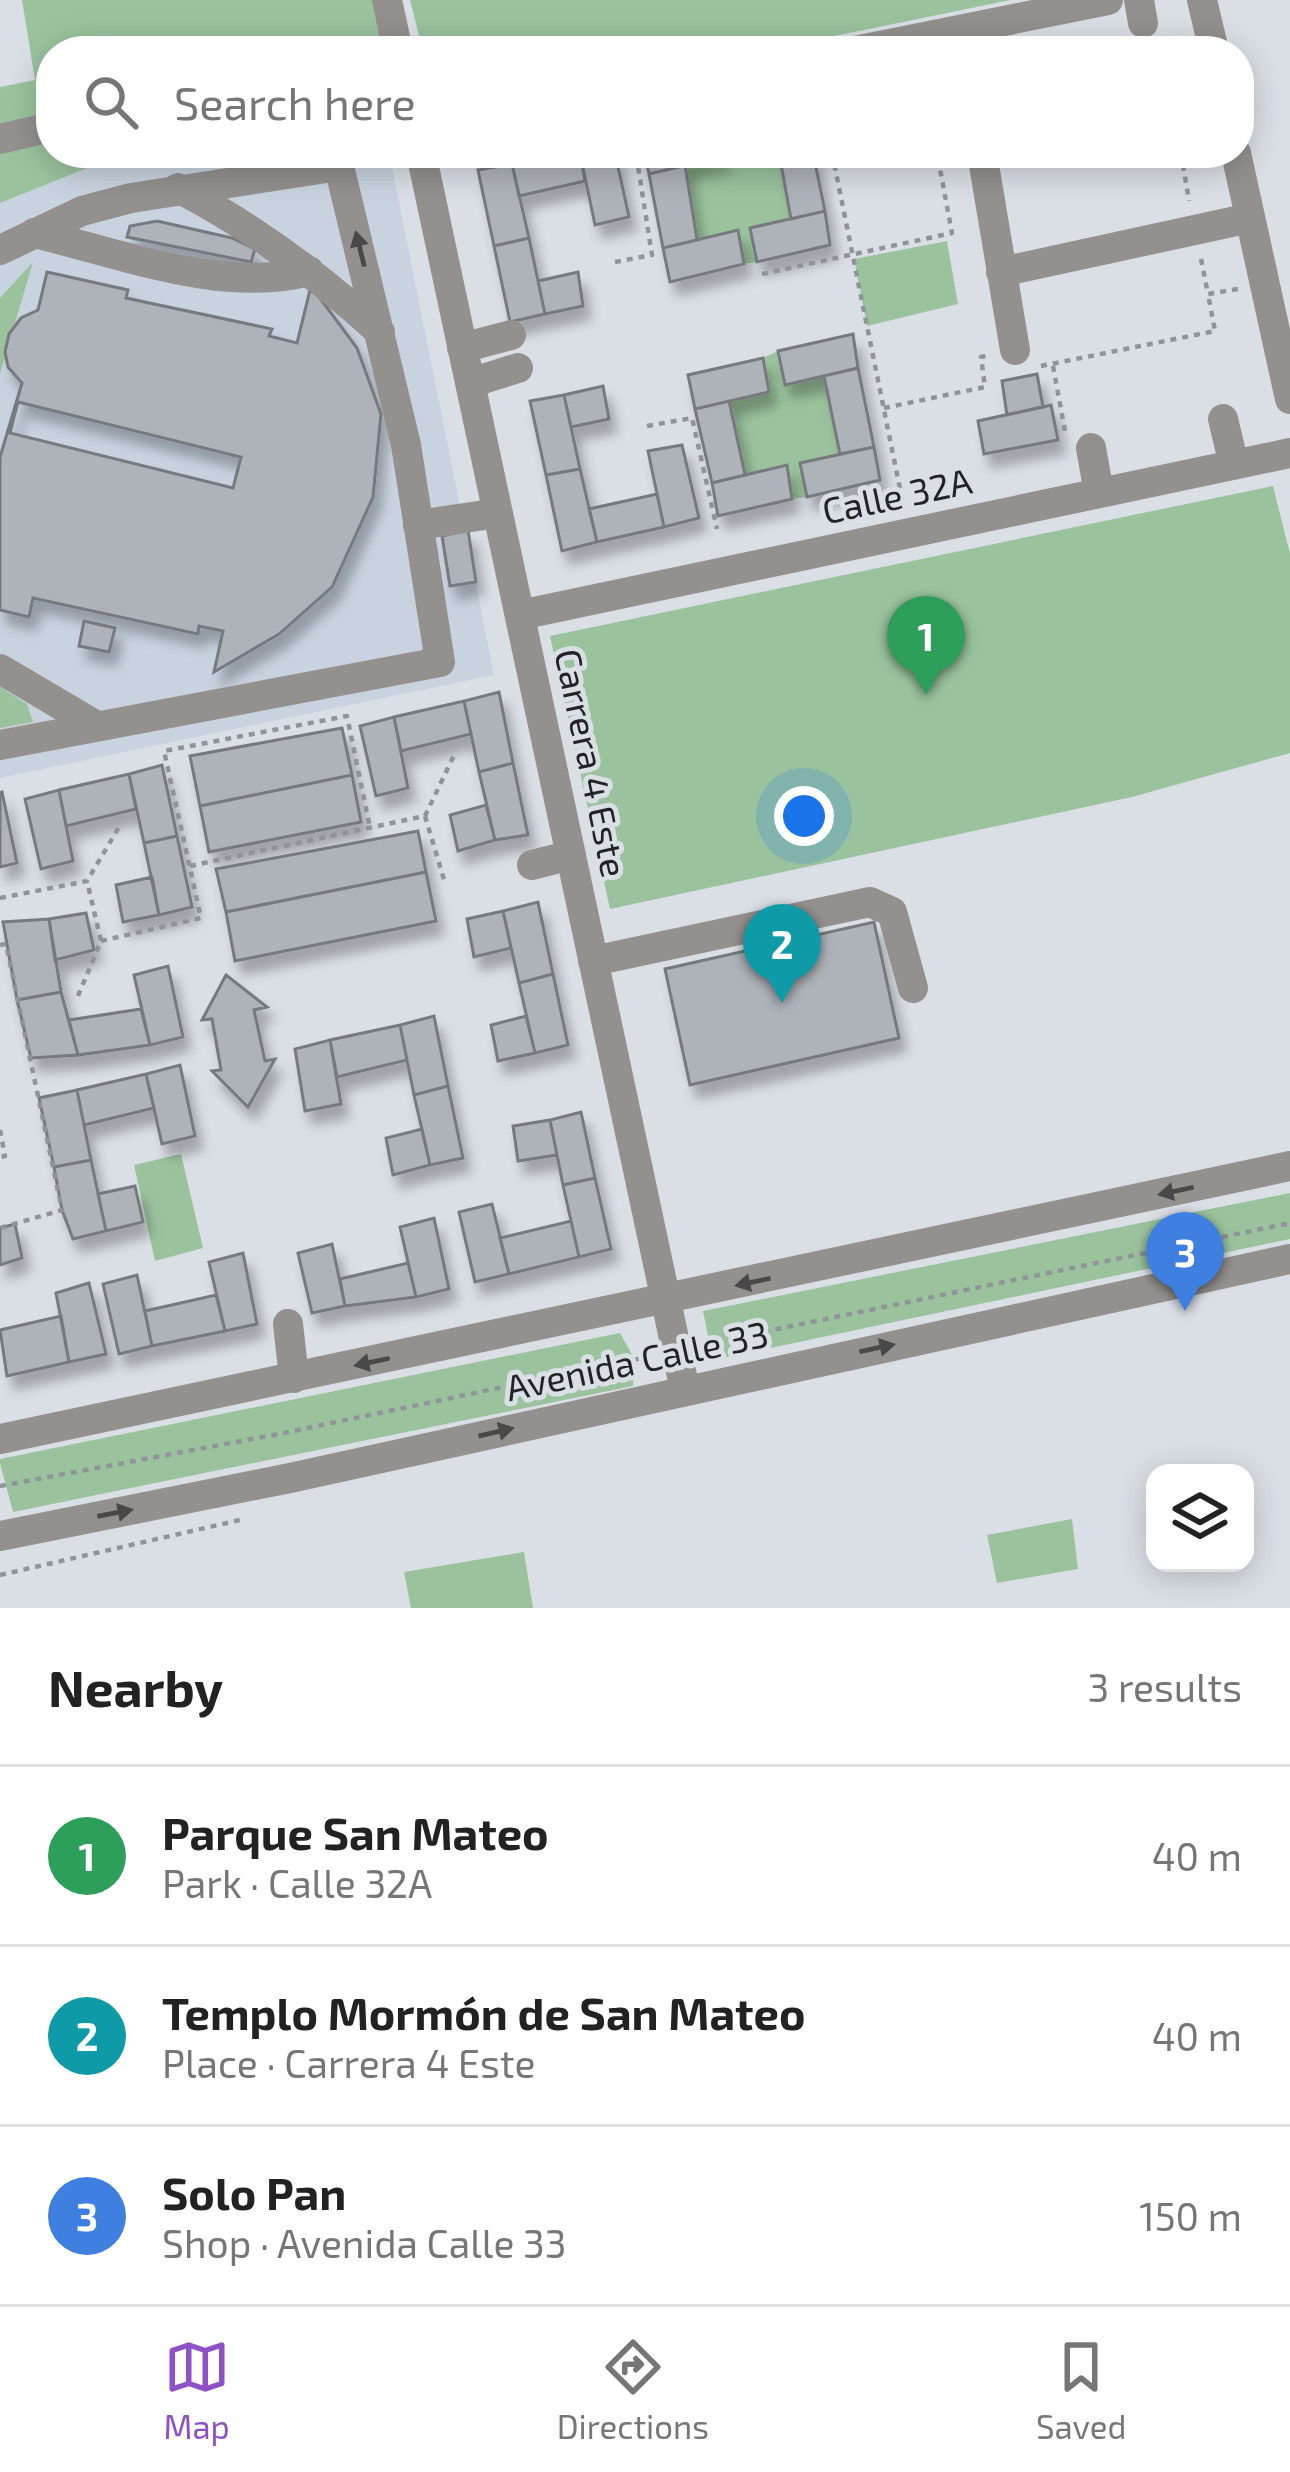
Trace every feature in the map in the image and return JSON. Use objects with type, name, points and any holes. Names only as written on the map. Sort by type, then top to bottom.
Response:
[{"type":"street","points":[[387,0],[395,36]]},
{"type":"street","points":[[961,36],[1108,0]]},
{"type":"street","points":[[1202,0],[1210,36]]},
{"type":"street","points":[[0,139],[36,131]]},
{"type":"street","points":[[0,250],[82,212],[178,188],[324,168]]},
{"type":"street","points":[[0,745],[440,662],[406,445],[339,168]]},
{"type":"street","name":"Carrera 4 Este","points":[[424,168],[685,1390]]},
{"type":"street","points":[[984,168],[1015,350]]},
{"type":"street","points":[[1239,168],[1290,399]]},
{"type":"street","points":[[178,188],[268,240],[380,332]]},
{"type":"street","points":[[1001,272],[1250,218]]},
{"type":"street","points":[[34,233],[232,278],[285,277],[309,271]]},
{"type":"street","points":[[462,348],[511,335]]},
{"type":"street","points":[[470,383],[518,368]]},
{"type":"street","points":[[1223,419],[1234,465]]},
{"type":"street","points":[[1079,445],[1099,493]]},
{"type":"street","name":"Calle 32A","points":[[520,615],[1290,453]]},
{"type":"street","points":[[418,525],[498,513]]},
{"type":"street","points":[[0,669],[95,725]]},
{"type":"street","points":[[532,866],[571,855]]},
{"type":"street","points":[[593,961],[869,902],[892,912],[913,988]]},
{"type":"street","name":"Avenida Calle 33","points":[[0,1439],[1290,1166]]},
{"type":"street","points":[[1090,1177],[1096,1208]]},
{"type":"street","name":"Avenida Calle 33","points":[[0,1536],[290,1478],[1290,1259]]},
{"type":"street","points":[[288,1324],[294,1378]]},
{"type":"path","points":[[616,262],[652,255],[638,168]]},
{"type":"path","points":[[835,168],[900,490]]},
{"type":"path","points":[[761,274],[952,233],[940,168]]},
{"type":"path","points":[[884,407],[985,387],[981,357],[1038,345],[1041,368],[1215,331],[1208,294]]},
{"type":"path","points":[[1053,365],[1079,445]]},
{"type":"path","points":[[647,426],[692,418],[717,529]]},
{"type":"path","points":[[101,940],[201,918],[164,751],[347,716],[370,827]]},
{"type":"path","points":[[446,883],[425,816],[456,751]]},
{"type":"path","points":[[190,866],[425,816]]},
{"type":"path","points":[[78,996],[101,940],[87,880],[119,827]]},
{"type":"path","points":[[0,898],[87,880]]},
{"type":"path","points":[[0,945],[6,944],[62,1210],[0,1228]]},
{"type":"path","points":[[0,1130],[5,1156],[0,1156]]},
{"type":"shaded area","points":[[62,168],[392,168],[494,675],[0,778],[0,180]]},
{"type":"green space","points":[[22,0],[380,0],[388,36],[36,36],[36,168],[87,168],[0,203],[0,87],[35,80]]},
{"type":"green space","points":[[410,0],[1011,0],[835,36],[419,36]]},
{"type":"green space","points":[[685,168],[782,168],[791,219],[750,228],[757,262],[744,264],[738,231],[697,240]]},
{"type":"green space","points":[[947,241],[958,304],[867,326],[854,259]]},
{"type":"green space","points":[[33,262],[0,374],[0,298]]},
{"type":"green space","points":[[778,351],[824,376],[840,454],[800,463],[807,497],[792,499],[786,465],[745,475],[729,401],[768,392],[763,358]]},
{"type":"green space","points":[[1273,486],[1290,554],[1290,753],[1132,797],[610,909],[550,636]]},
{"type":"green space","points":[[0,687],[27,704],[33,722],[0,728]]},
{"type":"green space","points":[[181,1154],[203,1248],[155,1261],[134,1165]]},
{"type":"green space","points":[[1290,1193],[1290,1239],[713,1360],[703,1311]]},
{"type":"green space","points":[[620,1333],[635,1360],[633,1386],[13,1512],[0,1463],[0,1459]]},
{"type":"green space","points":[[1072,1519],[1078,1569],[997,1583],[987,1535]]},
{"type":"green space","points":[[524,1552],[533,1608],[411,1608],[404,1572]]},
{"type":"building","points":[[513,168],[583,168],[585,181],[519,196]]},
{"type":"building","points":[[513,168],[529,238],[494,246],[478,170]]},
{"type":"building","points":[[583,168],[618,168],[629,217],[595,225]]},
{"type":"building","points":[[685,168],[697,240],[663,248],[649,174]]},
{"type":"building","points":[[782,168],[816,168],[825,211],[791,219]]},
{"type":"building","points":[[825,211],[830,245],[757,262],[750,228]]},
{"type":"building","points":[[157,221],[232,238],[255,249],[251,262],[127,237],[130,226]]},
{"type":"building","points":[[738,230],[744,264],[670,282],[663,248]]},
{"type":"building","points":[[529,238],[545,314],[510,322],[494,246]]},
{"type":"building","points":[[47,272],[128,290],[126,298],[272,329],[269,336],[297,343],[311,286],[357,348],[381,414],[373,497],[332,587],[279,634],[214,672],[223,631],[199,626],[198,634],[33,598],[29,617],[0,610],[0,457],[22,383],[8,367],[5,352],[9,334],[21,318],[38,310]],"holes":[[[18,402],[241,457],[233,488],[10,433]]]},
{"type":"building","points":[[578,272],[583,306],[545,314],[538,281]]},
{"type":"building","points":[[853,334],[858,368],[785,385],[778,351]]},
{"type":"building","points":[[763,358],[769,392],[695,409],[688,375]]},
{"type":"building","points":[[858,368],[874,447],[840,454],[824,376]]},
{"type":"building","points":[[1037,374],[1043,407],[1007,415],[1002,381]]},
{"type":"building","points":[[603,386],[609,419],[571,427],[564,395]]},
{"type":"building","points":[[564,395],[580,469],[546,475],[530,401]]},
{"type":"building","points":[[729,401],[745,475],[712,483],[695,409]]},
{"type":"building","points":[[1051,405],[1058,440],[984,454],[978,421]]},
{"type":"building","points":[[682,445],[699,518],[664,527],[648,451]]},
{"type":"building","points":[[874,447],[880,480],[807,497],[800,463]]},
{"type":"building","points":[[787,465],[792,499],[718,516],[712,483]]},
{"type":"building","points":[[580,469],[597,542],[562,551],[546,475]]},
{"type":"building","points":[[657,494],[664,527],[597,542],[589,509]]},
{"type":"building","points":[[468,530],[476,582],[450,586],[442,536]]},
{"type":"building","points":[[84,621],[115,628],[109,652],[79,646]]},
{"type":"building","points":[[499,692],[513,763],[479,772],[464,701]]},
{"type":"building","points":[[464,701],[471,734],[401,751],[394,717]]},
{"type":"building","points":[[394,717],[408,788],[376,796],[360,726]]},
{"type":"building","points":[[342,728],[352,775],[200,806],[190,756]]},
{"type":"building","points":[[513,763],[528,835],[495,840],[479,772]]},
{"type":"building","points":[[162,765],[177,836],[144,843],[129,774]]},
{"type":"building","points":[[129,774],[136,809],[66,826],[59,790]]},
{"type":"building","points":[[352,775],[361,822],[209,852],[200,806]]},
{"type":"building","points":[[59,790],[73,861],[41,869],[25,799]]},
{"type":"building","points":[[0,793],[17,863],[0,867]]},
{"type":"building","points":[[486,805],[495,840],[458,851],[450,815]]},
{"type":"building","points":[[418,831],[426,872],[226,912],[216,869]]},
{"type":"building","points":[[177,836],[192,907],[159,915],[144,843]]},
{"type":"building","points":[[426,872],[436,921],[235,961],[226,912]]},
{"type":"building","points":[[152,877],[159,915],[123,922],[116,885]]},
{"type":"building","points":[[538,902],[553,974],[519,983],[503,911]]},
{"type":"building","points":[[503,911],[511,948],[474,957],[467,919]]},
{"type":"building","points":[[86,913],[94,950],[55,960],[49,919]]},
{"type":"building","points":[[49,919],[61,992],[17,1000],[3,922]]},
{"type":"building","points":[[874,922],[899,1038],[690,1085],[665,969]]},
{"type":"building","points":[[168,966],[183,1037],[150,1045],[134,975]]},
{"type":"building","points":[[553,974],[568,1045],[535,1053],[519,983]]},
{"type":"building","points":[[226,975],[267,1007],[254,1010],[265,1061],[275,1059],[248,1107],[212,1071],[221,1070],[212,1019],[202,1020]]},
{"type":"building","points":[[61,992],[78,1055],[31,1058],[17,1000]]},
{"type":"building","points":[[141,1009],[150,1045],[78,1055],[69,1020]]},
{"type":"building","points":[[434,1016],[448,1086],[414,1095],[400,1025]]},
{"type":"building","points":[[526,1016],[535,1053],[498,1061],[491,1025]]},
{"type":"building","points":[[400,1025],[407,1060],[337,1077],[330,1040]]},
{"type":"building","points":[[330,1040],[341,1104],[305,1111],[295,1049]]},
{"type":"building","points":[[180,1065],[195,1136],[162,1144],[146,1074]]},
{"type":"building","points":[[146,1074],[154,1108],[84,1125],[77,1090]]},
{"type":"building","points":[[448,1086],[463,1158],[430,1165],[414,1095]]},
{"type":"building","points":[[77,1090],[91,1160],[54,1167],[39,1098]]},
{"type":"building","points":[[581,1112],[595,1178],[563,1185],[550,1120]]},
{"type":"building","points":[[550,1120],[557,1155],[518,1161],[513,1126]]},
{"type":"building","points":[[422,1129],[430,1165],[393,1175],[386,1138]]},
{"type":"building","points":[[91,1160],[106,1231],[73,1239],[54,1167]]},
{"type":"building","points":[[595,1178],[611,1249],[579,1257],[563,1185]]},
{"type":"building","points":[[135,1186],[143,1222],[106,1231],[98,1194]]},
{"type":"building","points":[[492,1204],[509,1274],[475,1282],[459,1212]]},
{"type":"building","points":[[434,1218],[449,1289],[416,1297],[400,1227]]},
{"type":"building","points":[[571,1221],[579,1257],[509,1274],[500,1238]]},
{"type":"building","points":[[15,1224],[22,1258],[0,1265],[0,1228]]},
{"type":"building","points":[[332,1244],[345,1306],[312,1313],[298,1253]]},
{"type":"building","points":[[243,1253],[257,1324],[225,1331],[209,1262]]},
{"type":"building","points":[[408,1263],[416,1297],[345,1306],[340,1279]]},
{"type":"building","points":[[137,1275],[152,1346],[119,1354],[103,1284]]},
{"type":"building","points":[[89,1283],[106,1354],[69,1362],[56,1293]]},
{"type":"building","points":[[216,1295],[225,1331],[152,1346],[145,1311]]},
{"type":"building","points":[[61,1316],[69,1362],[7,1376],[0,1330]]},
{"type":"place","name":"Parque San Mateo","points":[[926,695]]},
{"type":"place","name":"Templo Mormón de San Mateo","points":[[782,1003]]},
{"type":"place","name":"Solo Pan","points":[[1185,1311]]}]
